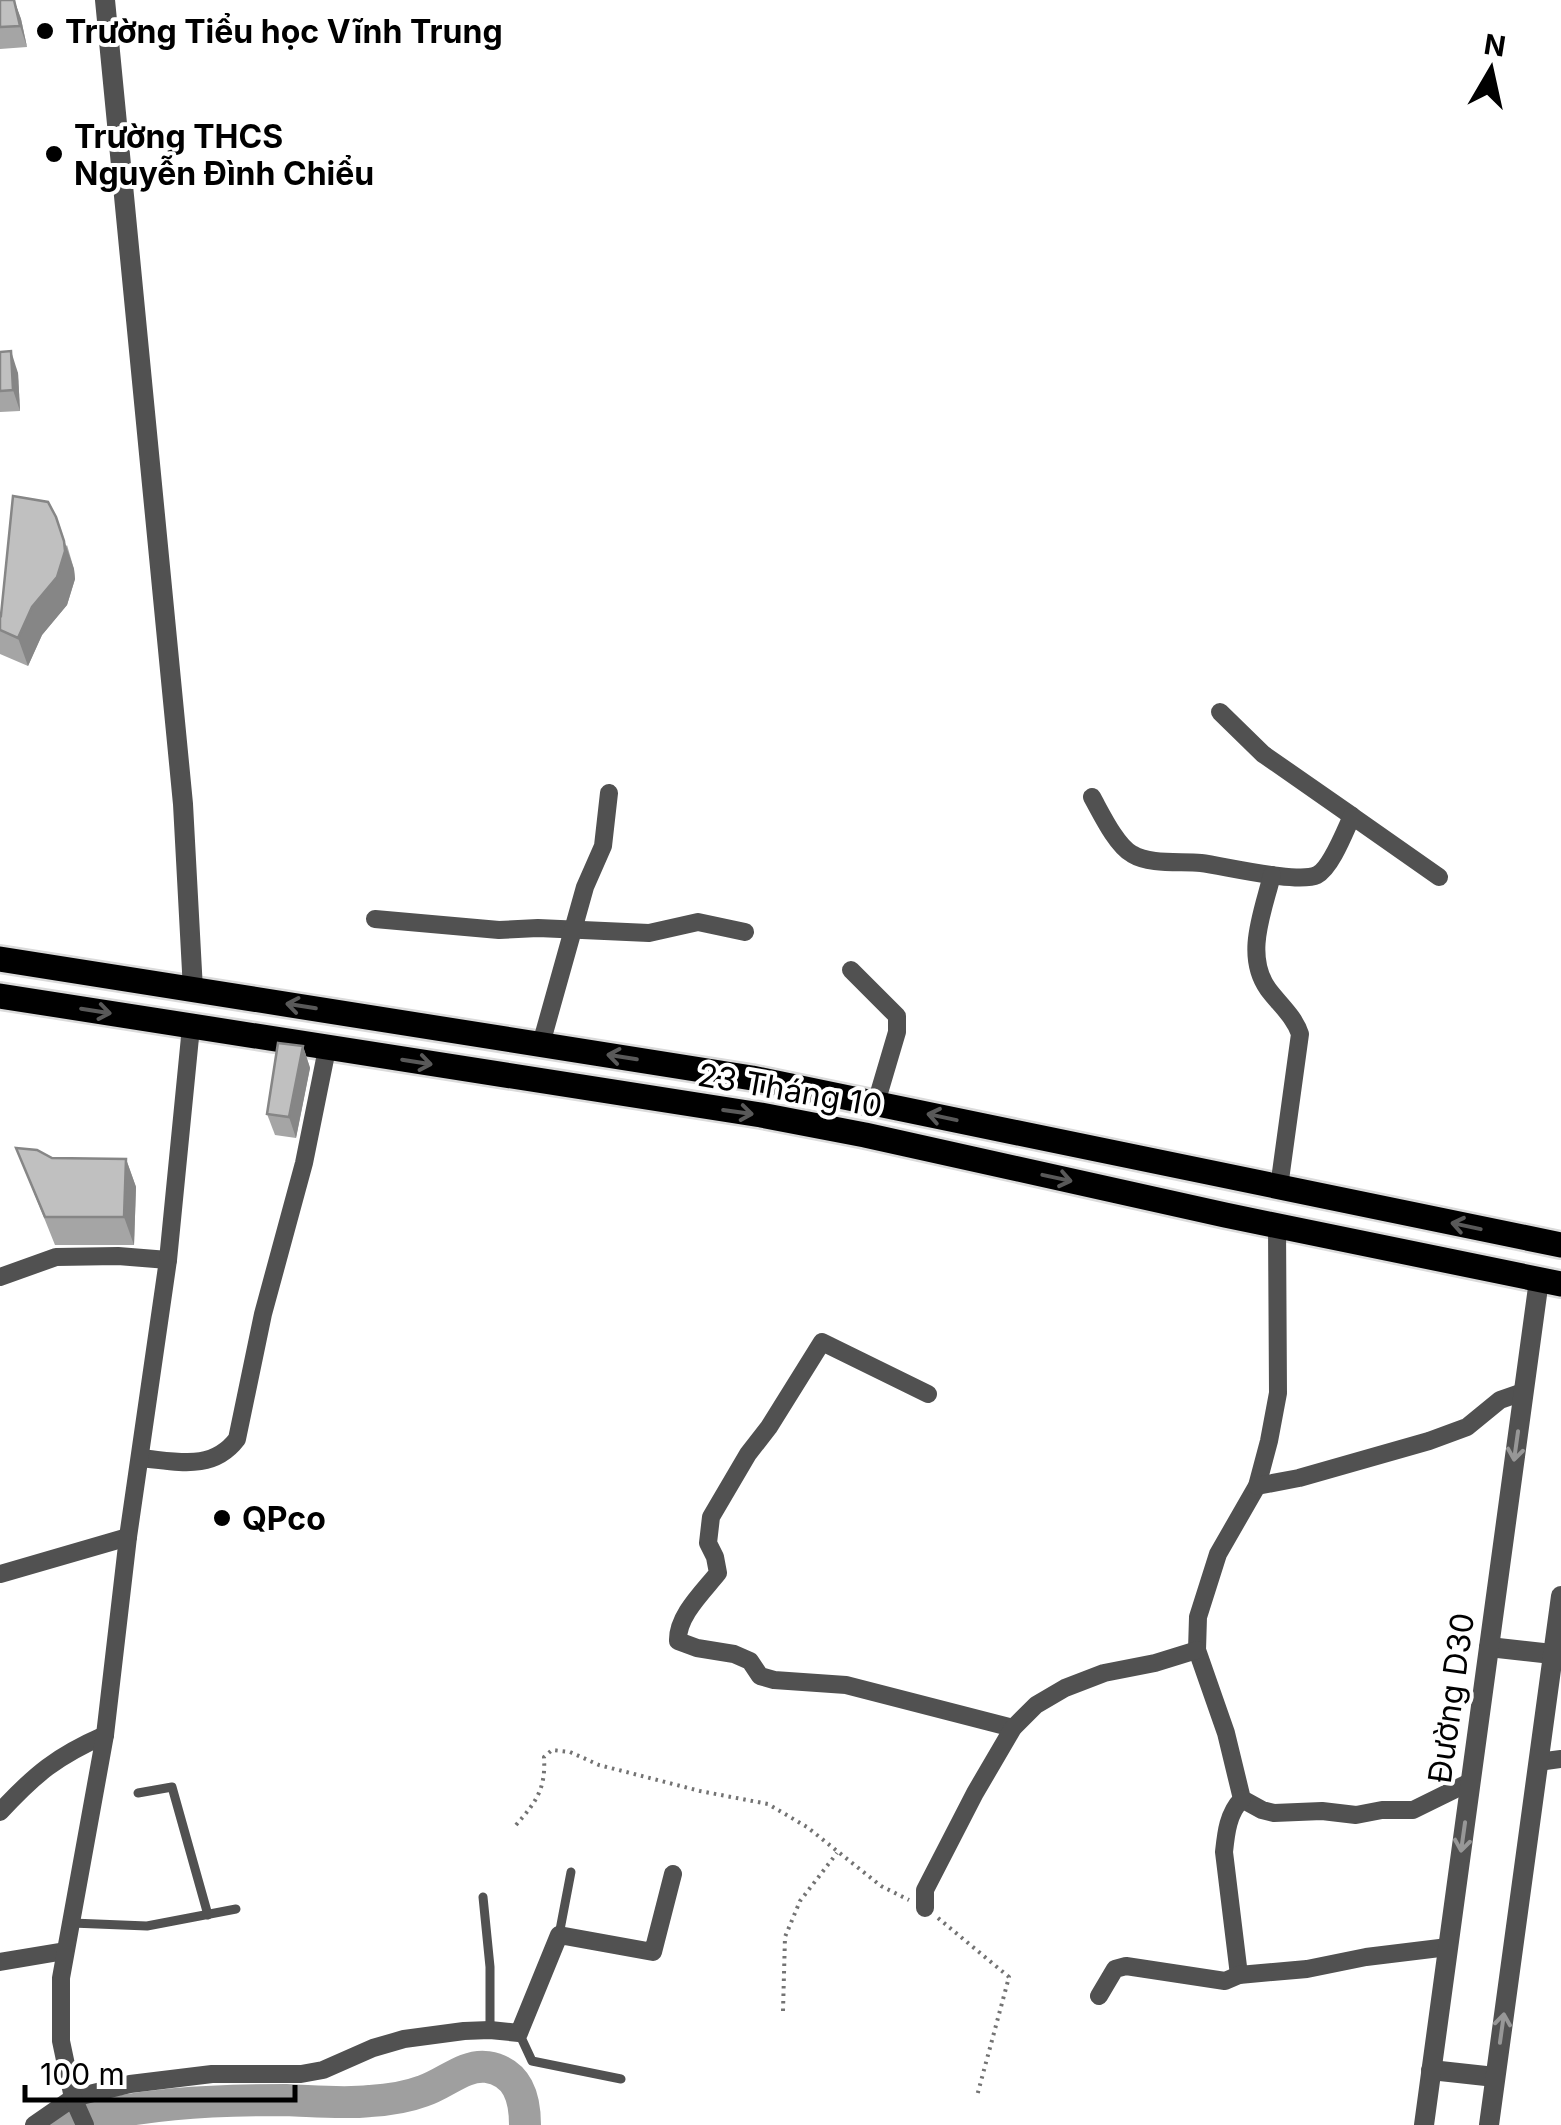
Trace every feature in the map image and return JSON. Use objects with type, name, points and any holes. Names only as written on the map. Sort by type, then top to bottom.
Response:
[{"type":"main road","name":"23 Tháng 10","points":[[0,960],[752,1078],[1553,1244]]},
{"type":"main road","points":[[191,1027],[193,990]]},
{"type":"main road","name":"23 Tháng 10","points":[[0,996],[797,1122],[1550,1282]]},
{"type":"main road","points":[[1277,1225],[1279,1187]]},
{"type":"main road","points":[[1550,1282],[1553,1244]]},
{"type":"street","points":[[106,0],[184,804],[193,990]]},
{"type":"street","points":[[1220,712],[1262,754],[1439,877]]},
{"type":"street","points":[[541,1044],[572,929],[602,846],[610,793]]},
{"type":"street","points":[[1092,797],[1133,855],[1272,875],[1318,875],[1327,866],[1352,816]]},
{"type":"street","points":[[1272,875],[1255,957],[1260,978],[1296,1021],[1300,1034],[1279,1187]]},
{"type":"street","points":[[375,919],[499,930],[649,933],[698,922],[745,932]]},
{"type":"street","points":[[850,970],[897,1016],[897,1032],[876,1103]]},
{"type":"street","points":[[85,2125],[72,2098],[61,2027],[60,1989],[104,1735],[168,1260],[191,1027]]},
{"type":"street","points":[[140,1458],[210,1461],[228,1451],[237,1439],[263,1314],[304,1163],[327,1048]]},
{"type":"street","points":[[1239,1975],[1224,1852],[1226,1831],[1242,1800],[1226,1733],[1197,1650],[1198,1617],[1218,1554],[1258,1486],[1270,1441],[1278,1392],[1277,1225]]},
{"type":"street","points":[[0,1277],[56,1257],[168,1260]]},
{"type":"street","name":"Đường D30","points":[[1424,2125],[1524,1392],[1550,1282]]},
{"type":"street","points":[[928,1394],[822,1342],[711,1517],[708,1543],[718,1573],[687,1613],[677,1632],[678,1640],[697,1648],[734,1654],[750,1661],[760,1676],[774,1680],[846,1685],[1013,1728]]},
{"type":"street","points":[[1258,1486],[1429,1441],[1467,1427],[1500,1400],[1524,1392]]},
{"type":"street","points":[[0,1574],[128,1536]]},
{"type":"street","points":[[1489,2125],[1561,1596]]},
{"type":"street","points":[[1489,1646],[1552,1654]]},
{"type":"street","points":[[925,1908],[925,1890],[934,1870],[1013,1728],[1036,1706],[1064,1688],[1104,1673],[1197,1650]]},
{"type":"street","points":[[0,1812],[39,1772],[74,1748],[104,1735]]},
{"type":"street","points":[[1538,1762],[1561,1758]]},
{"type":"street","points":[[1242,1800],[1274,1813],[1413,1810],[1470,1782]]},
{"type":"street","points":[[34,2125],[72,2098],[130,2084],[250,2073],[301,2074],[323,2070],[388,2042],[490,2030],[520,2033],[559,1935],[653,1952],[672,1874]]},
{"type":"street","points":[[1099,1996],[1115,1969],[1126,1966],[1225,1982],[1239,1975],[1307,1970],[1366,1957],[1448,1947]]},
{"type":"street","points":[[0,1962],[65,1951]]},
{"type":"street","points":[[1431,2070],[1496,2077]]},
{"type":"lane","points":[[138,1793],[172,1787],[208,1915]]},
{"type":"lane","points":[[559,1935],[570,1872]]},
{"type":"lane","points":[[483,1897],[490,1967],[490,2030]]},
{"type":"lane","points":[[70,1923],[147,1926],[236,1909]]},
{"type":"lane","points":[[520,2033],[532,2061],[620,2079]]},
{"type":"path","points":[[516,1824],[541,1790],[546,1776],[544,1757],[552,1750],[700,1791],[768,1804],[806,1827],[881,1886],[925,1908],[1009,1977],[976,2096]]},
{"type":"path","points":[[784,2011],[785,1937],[800,1901],[837,1853]]},
{"type":"building","points":[[0,0],[14,0],[20,26],[0,27]]},
{"type":"building","points":[[11,351],[13,390],[0,391],[0,352]]},
{"type":"building","points":[[13,496],[48,502],[65,551],[57,577],[32,607],[18,638],[0,630]]},
{"type":"building","points":[[278,1043],[303,1046],[289,1117],[267,1114]]},
{"type":"building","points":[[16,1148],[37,1150],[52,1158],[126,1159],[124,1217],[45,1217]]},
{"type":"waterway","points":[[64,2125],[174,2104],[390,2099],[423,2091],[462,2071],[479,2067],[498,2070],[513,2080],[521,2096],[525,2125]]},
{"type":"place","name":"Trường Tiểu học Vĩnh Trung","points":[[45,31]]},
{"type":"place","name":"Trường THCS Nguyễn Đình Chiểu","points":[[54,154]]},
{"type":"place","name":"QPco","points":[[222,1518]]}]
